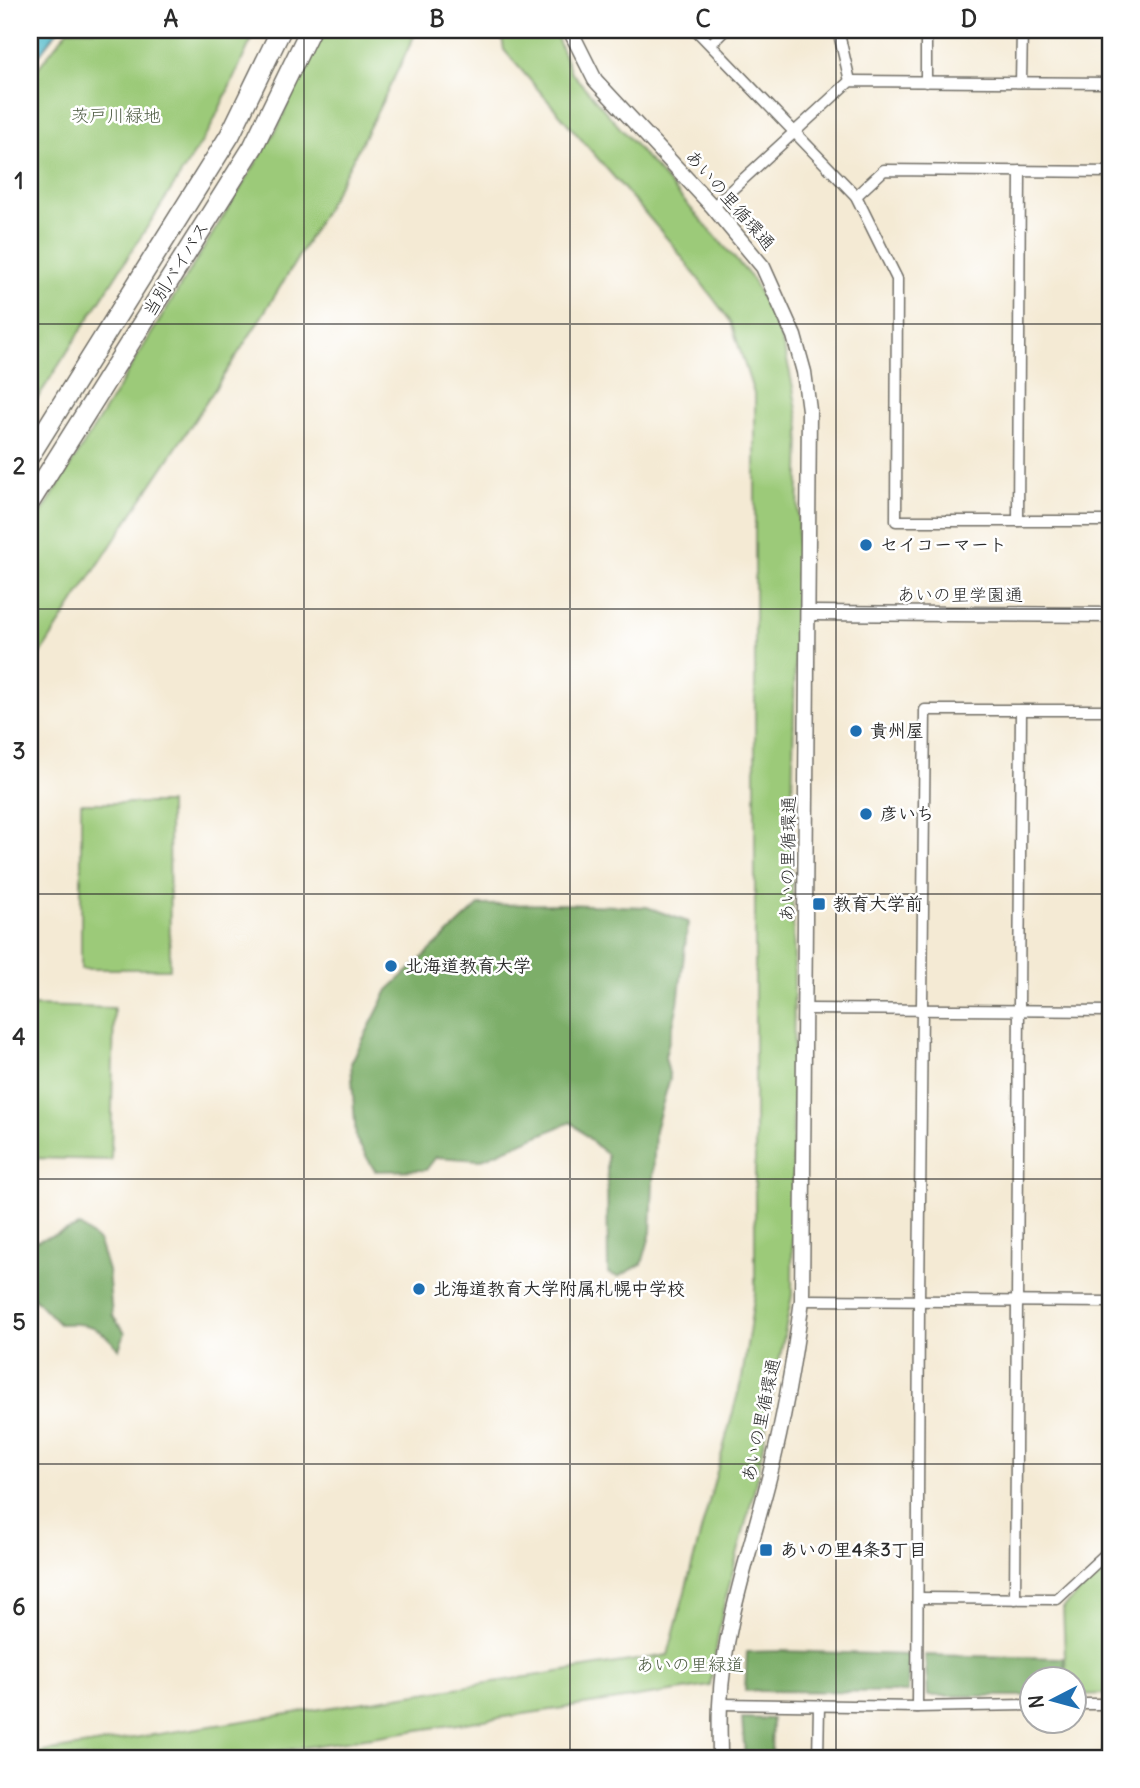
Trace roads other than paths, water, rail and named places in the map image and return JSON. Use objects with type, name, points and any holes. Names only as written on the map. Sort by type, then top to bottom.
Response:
[{"type":"highway","name":"当別バイパス","points":[[30,455],[230,135],[281,30]]},
{"type":"highway","name":"当別バイパス","points":[[30,502],[253,146],[310,30]]},
{"type":"street","name":"あいの里循環通","points":[[570,30],[595,80],[713,207],[763,267],[794,336],[804,372],[809,410],[802,1300],[792,1380],[735,1606],[720,1704],[720,1758]]},
{"type":"street","points":[[696,30],[856,196],[897,279],[896,521],[1110,521]]},
{"type":"street","points":[[710,44],[725,30]]},
{"type":"street","points":[[838,30],[850,81]]},
{"type":"street","points":[[926,30],[926,82]]},
{"type":"street","points":[[1021,30],[1021,82]]},
{"type":"street","points":[[713,207],[850,81],[1110,83]]},
{"type":"street","points":[[856,196],[884,170],[1110,172]]},
{"type":"street","points":[[1017,521],[1020,171]]},
{"type":"street","name":"あいの里学園通","points":[[809,613],[1110,615]]},
{"type":"street","points":[[918,1707],[925,710],[1110,710]]},
{"type":"street","points":[[1015,1599],[1021,710]]},
{"type":"street","points":[[806,1009],[1110,1011]]},
{"type":"street","points":[[802,1300],[1110,1302]]},
{"type":"street","points":[[919,1598],[1057,1599],[1110,1550]]},
{"type":"street","points":[[720,1704],[918,1707],[1018,1705]]},
{"type":"street","points":[[1088,1704],[1110,1704],[1110,1758]]},
{"type":"street","points":[[818,1758],[819,1706]]},
{"type":"water","points":[[30,30],[58,30],[30,67]]},
{"type":"place","name":"セイコーマート","points":[[866,545]]},
{"type":"place","name":"貴州屋","points":[[856,731]]},
{"type":"place","name":"彦いち","points":[[866,814]]},
{"type":"place","name":"教育大学前","points":[[819,904]]},
{"type":"place","name":"北海道教育大学","points":[[391,966]]},
{"type":"place","name":"北海道教育大学附属札幌中学校","points":[[419,1289]]},
{"type":"place","name":"あいの里4条3丁目","points":[[766,1550]]},
{"type":"park label","name":"茨戸川緑地","points":[[116,116]]},
{"type":"park label","name":"あいの里緑道","points":[[690,1665]]}]
